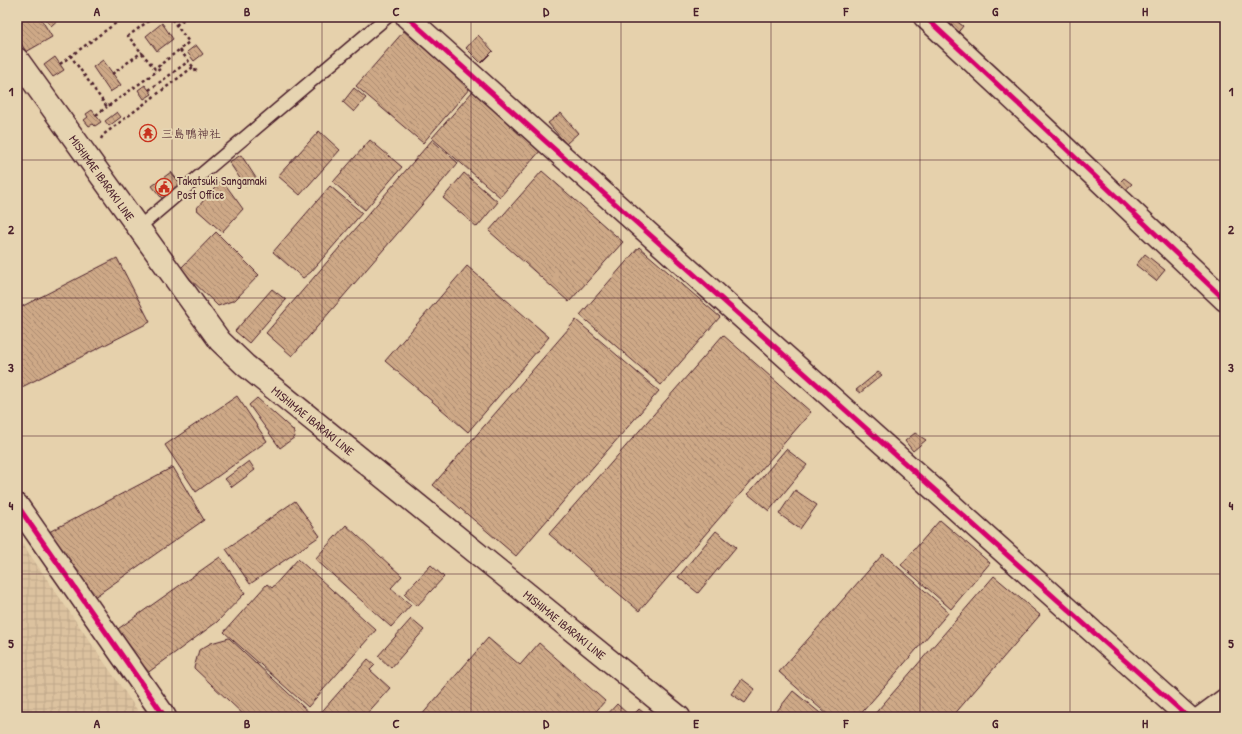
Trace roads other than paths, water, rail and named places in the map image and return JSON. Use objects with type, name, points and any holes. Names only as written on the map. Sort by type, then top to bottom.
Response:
[{"type":"street","points":[[407,17],[1188,717]]},
{"type":"street","points":[[925,17],[1225,300]]},
{"type":"street","name":"MISHIMAE IBARAKI LINE","points":[[17,59],[220,341],[245,365],[679,717]]},
{"type":"street","points":[[17,505],[165,717]]},
{"type":"street","points":[[1202,717],[1225,700]]},
{"type":"lane","points":[[138,228],[386,17]]},
{"type":"place","name":"三島鴨神社","points":[[148,133]]},
{"type":"place","name":"Takatsuki Sangamaki Post Office","points":[[164,187]]}]
